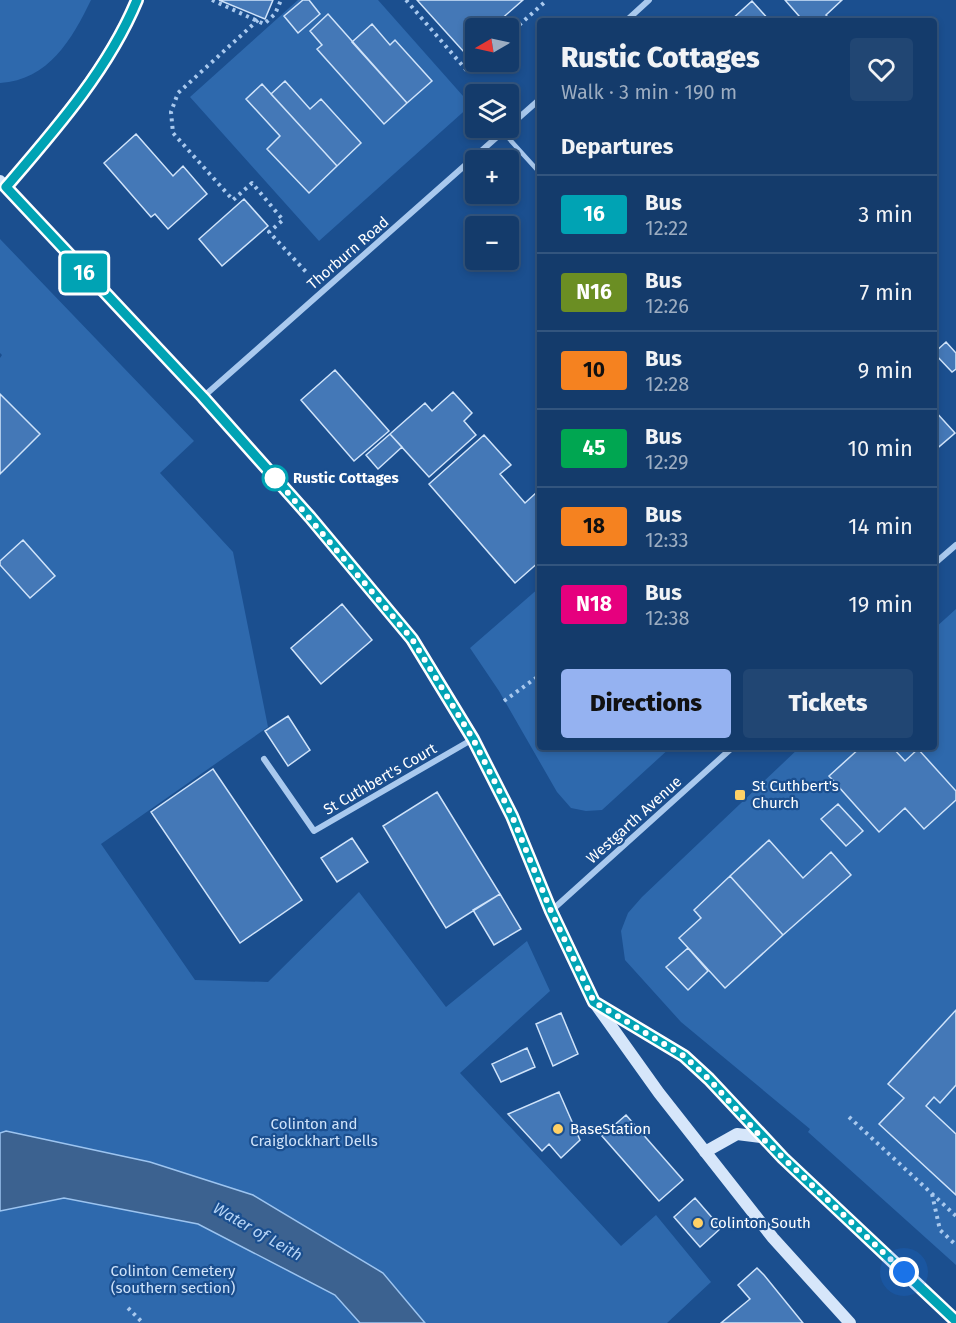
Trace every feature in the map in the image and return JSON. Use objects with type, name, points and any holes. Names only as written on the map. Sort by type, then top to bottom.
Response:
[{"type":"main road","points":[[137,0],[124,31],[63,119],[3,184],[203,397],[310,517],[412,639],[473,739],[512,816],[551,911],[594,1002],[659,1093],[772,1238],[850,1323]]},
{"type":"main road","points":[[594,1002],[684,1056],[709,1079],[761,1137],[956,1321]]},
{"type":"main road","points":[[705,1152],[737,1134],[761,1137]]},
{"type":"street","points":[[629,18],[649,0]]},
{"type":"street","name":"Thorburn Road","points":[[519,118],[537,102]]},
{"type":"street","name":"Thorburn Road","points":[[203,397],[496,138]]},
{"type":"street","points":[[937,561],[956,545]]},
{"type":"street","name":"St Cuthbert's Court","points":[[264,759],[314,831],[473,739]]},
{"type":"street","name":"Westgarth Avenue","points":[[551,911],[730,750]]},
{"type":"lane","points":[[508,138],[537,170]]},
{"type":"path","points":[[212,0],[264,24],[275,14],[281,0]]},
{"type":"path","points":[[406,0],[465,69]]},
{"type":"path","points":[[519,25],[547,0]]},
{"type":"path","points":[[258,20],[178,93],[171,112],[173,133],[233,200],[252,183],[284,220],[269,232],[323,290]]},
{"type":"path","points":[[504,701],[537,677]]},
{"type":"path","points":[[849,1117],[956,1216]]},
{"type":"path","points":[[932,1194],[940,1230],[956,1245]]},
{"type":"path","points":[[128,1308],[143,1323]]},
{"type":"green space","points":[[0,0],[91,0],[67,43],[45,66],[17,80],[0,83]]},
{"type":"green space","points":[[298,0],[378,0],[465,98],[465,110],[319,241],[190,97]]},
{"type":"green space","name":"Colinton and Craiglockhart Dells","points":[[0,239],[194,441],[160,473],[233,552],[268,727],[101,844],[195,980],[268,982],[359,892],[446,1007],[527,941],[550,991],[460,1073],[621,1246],[656,1215],[711,1282],[667,1323],[0,1323],[0,474],[40,434],[0,394],[0,358],[2,355],[0,353]]},
{"type":"green space","points":[[537,590],[537,750],[668,750],[602,810],[586,811],[571,808],[557,792],[499,691],[470,648]]},
{"type":"green space","points":[[956,609],[956,1265],[808,1132],[810,1129],[681,1022],[625,960],[621,931],[628,913],[642,897],[797,750],[937,750],[937,626]]},
{"type":"water","name":"Water of Leith","points":[[6,1131],[150,1162],[253,1195],[383,1273],[425,1323],[360,1323],[335,1295],[198,1224],[64,1198],[0,1211],[0,1133]]},
{"type":"building","points":[[219,0],[273,0],[265,19]]},
{"type":"building","points":[[303,0],[309,0],[320,14],[298,33],[284,16]]},
{"type":"building","points":[[417,0],[523,0],[502,18],[465,18],[464,52]]},
{"type":"building","points":[[785,0],[842,0],[826,15],[829,18],[797,18],[799,16]]},
{"type":"building","points":[[752,1],[767,18],[733,18]]},
{"type":"building","points":[[328,14],[407,103],[384,124],[317,49],[322,45],[310,31]]},
{"type":"building","points":[[372,24],[390,45],[395,40],[432,81],[407,103],[352,42]]},
{"type":"building","points":[[285,81],[310,109],[321,99],[361,143],[337,166],[271,94]]},
{"type":"building","points":[[262,84],[337,166],[309,193],[267,149],[280,136],[246,99]]},
{"type":"building","points":[[136,134],[173,176],[183,166],[207,194],[168,229],[155,214],[151,217],[104,163]]},
{"type":"building","points":[[244,199],[268,226],[222,266],[199,239]]},
{"type":"building","points":[[946,342],[956,353],[956,369],[952,372],[937,356],[937,350]]},
{"type":"building","points":[[335,370],[389,431],[354,461],[301,400]]},
{"type":"building","points":[[453,392],[472,413],[464,421],[476,435],[429,477],[390,434],[425,403],[432,411]]},
{"type":"building","points":[[0,394],[40,434],[0,474]]},
{"type":"building","points":[[937,413],[955,433],[937,448]]},
{"type":"building","points":[[390,434],[402,447],[378,469],[366,455]]},
{"type":"building","points":[[484,435],[511,465],[500,474],[525,503],[537,492],[537,564],[515,583],[429,484]]},
{"type":"building","points":[[23,540],[55,576],[30,598],[0,565],[0,561]]},
{"type":"building","points":[[342,604],[372,640],[321,684],[291,648]]},
{"type":"building","points":[[288,716],[310,750],[288,766],[265,731]]},
{"type":"building","points":[[858,750],[895,750],[905,761],[919,750],[956,791],[956,800],[924,829],[905,808],[879,832],[829,776]]},
{"type":"building","points":[[213,769],[302,900],[240,943],[151,812]]},
{"type":"building","points":[[437,792],[500,894],[446,928],[383,826]]},
{"type":"building","points":[[838,804],[863,831],[846,846],[821,819]]},
{"type":"building","points":[[352,838],[368,862],[337,882],[321,858]]},
{"type":"building","points":[[769,840],[803,878],[831,852],[851,875],[783,935],[730,876]]},
{"type":"building","points":[[730,876],[783,935],[725,988],[679,938],[701,918],[694,910]]},
{"type":"building","points":[[500,894],[521,929],[494,945],[473,910]]},
{"type":"building","points":[[688,948],[708,971],[688,990],[666,967]]},
{"type":"building","points":[[956,1010],[956,1085],[940,1103],[934,1097],[926,1106],[956,1134],[956,1195],[879,1124],[904,1098],[888,1084]]},
{"type":"building","points":[[561,1013],[578,1054],[553,1066],[536,1024]]},
{"type":"building","points":[[527,1048],[535,1067],[501,1082],[492,1064]]},
{"type":"building","points":[[559,1092],[580,1140],[561,1158],[549,1144],[542,1151],[508,1114]]},
{"type":"building","points":[[626,1115],[683,1180],[659,1201],[602,1136]]},
{"type":"building","name":"Colinton South","points":[[695,1198],[721,1228],[700,1247],[674,1217]]},
{"type":"building","points":[[757,1268],[803,1323],[721,1323],[750,1299],[738,1285]]},
{"type":"bus line","name":"16","points":[[137,0],[124,31],[63,119],[6,187],[203,397],[310,517],[412,639],[473,739],[512,816],[551,911],[594,1002],[684,1056],[709,1079],[761,1137],[956,1321]]},
{"type":"place","name":"Rustic Cottages","points":[[275,478]]},
{"type":"place","name":"St Cuthbert's Church","points":[[740,795]]},
{"type":"place","name":"BaseStation","points":[[558,1129]]},
{"type":"place","name":"Colinton South","points":[[698,1223]]},
{"type":"route","points":[[275,478],[271,473],[412,639],[431,668],[473,739],[512,816],[551,911],[594,1002],[684,1056],[709,1079],[761,1137],[904,1272]]},
{"type":"park label","name":"Colinton Cemetery (southern section)","points":[[173,1280]]}]
